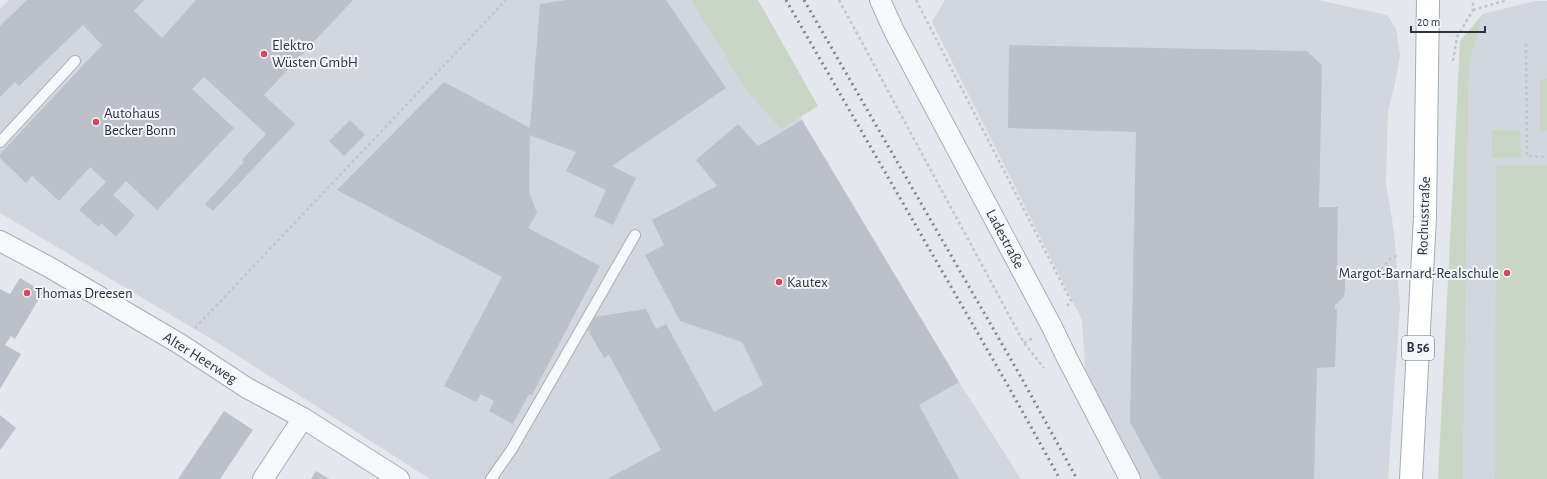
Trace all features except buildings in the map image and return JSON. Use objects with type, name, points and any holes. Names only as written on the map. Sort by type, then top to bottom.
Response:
[{"type":"main road","name":"Rochusstraße","points":[[1411,479],[1425,217],[1428,0]]},
{"type":"street","name":"Ladestraße","points":[[880,0],[898,38],[1052,327],[1130,479]]},
{"type":"street","name":"Alter Heerweg","points":[[0,241],[49,267],[180,344],[247,388],[303,418],[399,479]]},
{"type":"street","points":[[263,479],[303,418]]},
{"type":"lane","points":[[0,142],[75,61]]},
{"type":"lane","points":[[491,479],[512,449],[635,235]]},
{"type":"path","points":[[180,344],[506,0]]},
{"type":"path","points":[[839,0],[1024,343],[1044,366],[1047,373]]},
{"type":"path","points":[[916,0],[1071,301],[1052,327],[1024,343]]},
{"type":"path","points":[[1473,10],[1507,0]]},
{"type":"path","points":[[1526,44],[1527,156],[1547,157]]},
{"type":"path","points":[[1373,278],[1391,258],[1402,255]]},
{"type":"shaded area","points":[[9,0],[738,0],[802,120],[959,382],[1021,479],[430,479],[213,340],[0,213],[0,9]]},
{"type":"shaded area","points":[[945,0],[1318,0],[1387,15],[1396,28],[1400,55],[1388,111],[1386,183],[1394,232],[1400,306],[1388,479],[1140,479],[1086,379],[1082,320],[932,22]]},
{"type":"shaded area","name":"Margot-Barnard-Realschule","points":[[1535,1],[1547,1],[1547,479],[1463,479],[1469,67],[1483,14]]},
{"type":"green space","points":[[691,0],[758,0],[818,106],[781,129],[747,91]]},
{"type":"green space","points":[[1483,14],[1469,67],[1463,479],[1438,479],[1460,41]]},
{"type":"green space","points":[[1540,79],[1547,79],[1547,131],[1540,131]]},
{"type":"green space","points":[[1492,130],[1520,130],[1521,158],[1492,158]]},
{"type":"green space","points":[[1496,166],[1547,166],[1547,479],[1495,479]]},
{"type":"railway","points":[[786,0],[1060,479]]},
{"type":"railway","points":[[804,0],[1021,377],[1077,479]]},
{"type":"place","name":"Elektro Wüsten GmbH","points":[[264,54]]},
{"type":"place","name":"Autohaus Becker Bonn","points":[[96,122]]},
{"type":"place","name":"Margot-Barnard-Realschule","points":[[1507,273]]},
{"type":"place","name":"Kautex","points":[[779,282]]},
{"type":"place","name":"Thomas Dreesen","points":[[27,293]]}]
